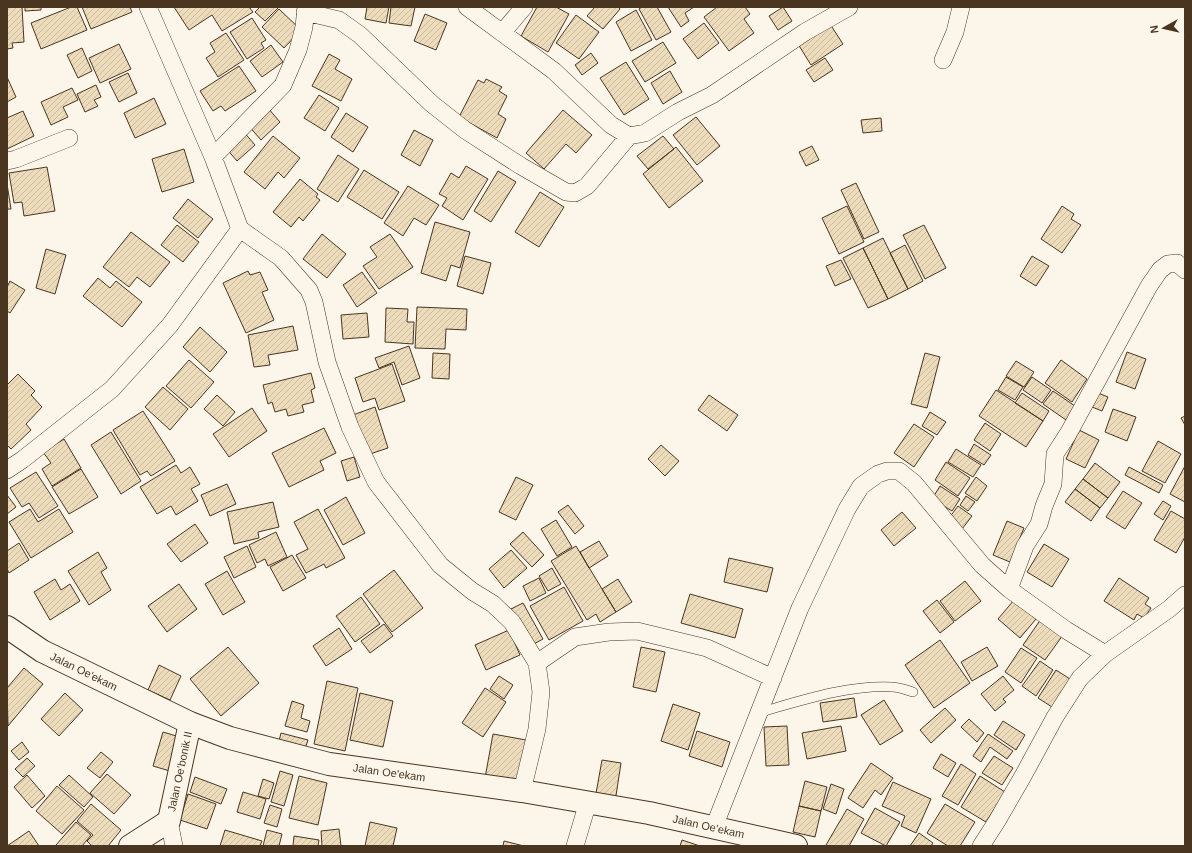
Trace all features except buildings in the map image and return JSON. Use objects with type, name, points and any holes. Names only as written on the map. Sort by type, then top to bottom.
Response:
[{"type":"street","points":[[148,7],[213,157],[240,229],[281,258],[309,290],[314,302],[330,369],[350,427],[376,482],[440,565],[472,591],[492,604],[512,622],[537,662],[541,692],[537,729],[522,791]]},
{"type":"street","points":[[467,7],[554,71],[611,125],[629,136]]},
{"type":"street","points":[[502,33],[524,7]]},
{"type":"street","points":[[213,157],[283,85],[298,50],[304,27],[306,10],[339,20],[360,35],[432,104],[464,130],[566,192],[575,193],[586,186],[629,136],[645,133],[678,112],[712,95],[805,32],[849,7]]},
{"type":"street","points":[[943,60],[956,32],[961,7]]},
{"type":"street","points":[[7,160],[16,159],[69,138]]},
{"type":"street","points":[[7,470],[22,460],[112,389],[170,325],[240,229]]},
{"type":"street","points":[[1009,588],[1025,546],[1039,524],[1044,506],[1053,484],[1055,454],[1068,434],[1138,304],[1160,270],[1168,264],[1177,263],[1185,270]]},
{"type":"street","points":[[714,827],[800,608],[846,509],[861,486],[878,474],[888,471],[899,471],[914,483],[982,565],[1009,588],[1066,630],[1105,654]]},
{"type":"street","points":[[981,846],[1023,776],[1055,717],[1080,678],[1105,654],[1169,609],[1185,595]]},
{"type":"street","name":"Jalan Oe'ekam","points":[[7,626],[42,652],[190,722],[230,738],[329,764],[522,791],[649,812],[796,846]]},
{"type":"street","points":[[537,662],[575,637],[609,632],[637,631],[707,648],[773,678]]},
{"type":"street","name":"Jalan Oe'bonik II","points":[[130,846],[169,821],[190,722]]},
{"type":"street","points":[[575,846],[588,802]]},
{"type":"street","points":[[169,821],[174,846]]},
{"type":"lane","points":[[760,712],[820,695],[857,688],[893,687],[913,692]]}]
